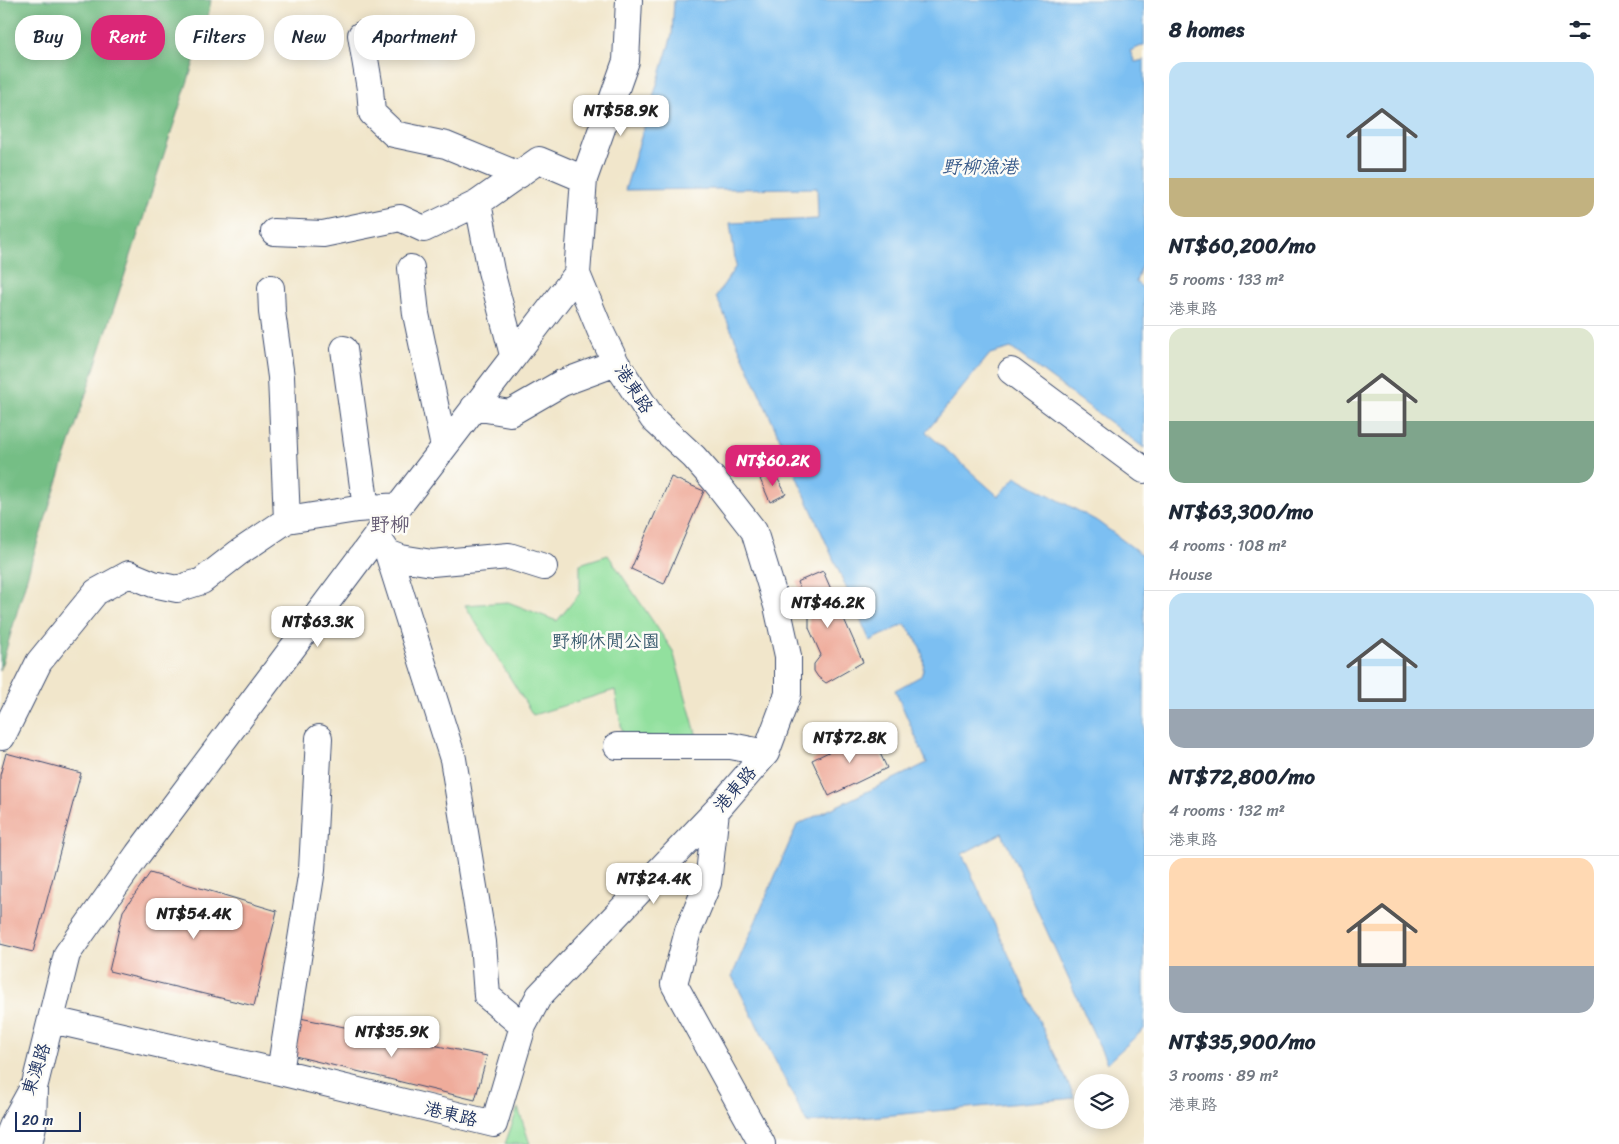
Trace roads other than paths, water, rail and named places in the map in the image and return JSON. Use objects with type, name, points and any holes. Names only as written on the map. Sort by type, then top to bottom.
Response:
[{"type":"street","name":"港東路","points":[[52,1020],[280,1072],[491,1134],[523,1026],[539,996],[716,811],[766,753],[788,694],[788,656],[777,606],[754,531],[694,457],[653,419],[616,362],[600,330],[577,274],[584,179],[626,61],[629,0]]},
{"type":"street","points":[[365,60],[372,113],[394,134],[446,145],[519,175]]},
{"type":"street","points":[[274,232],[323,234],[400,218],[424,229],[478,202],[539,160],[584,179]]},
{"type":"street","points":[[478,202],[492,272],[514,355]]},
{"type":"street","points":[[411,268],[416,314],[444,447]]},
{"type":"street","name":"東澳路","points":[[5,1144],[14,1122],[35,1084],[67,954],[132,861],[382,544],[399,506],[577,274]]},
{"type":"street","points":[[271,288],[272,312],[282,377],[287,520]]},
{"type":"street","points":[[344,349],[366,508]]},
{"type":"street","points":[[474,407],[510,413],[562,383],[616,362]]},
{"type":"street","points":[[1011,371],[1144,470]]},
{"type":"street","points":[[2,737],[39,662],[96,592],[129,574],[153,584],[177,589],[202,581],[238,553],[287,520],[366,508],[399,506]]},
{"type":"street","points":[[382,544],[401,558],[432,562],[509,556],[544,567]]},
{"type":"street","points":[[382,544],[453,758],[483,942],[487,996],[523,1026]]},
{"type":"street","points":[[280,1072],[312,870],[319,738]]},
{"type":"street","points":[[617,746],[731,746],[766,753]]},
{"type":"street","points":[[716,811],[708,883],[688,931],[674,984],[762,1144]]},
{"type":"street","points":[[29,1144],[33,1126],[35,1084]]},
{"type":"water","name":"野柳漁港","points":[[674,0],[1144,0],[1144,45],[1130,51],[1135,62],[1144,60],[1144,257],[1136,282],[1144,289],[1144,448],[1011,348],[990,354],[926,432],[998,496],[1016,477],[1097,521],[1144,556],[1144,1029],[1107,1063],[1002,833],[962,854],[1074,1098],[807,1123],[732,976],[797,825],[927,763],[895,690],[921,676],[924,662],[921,648],[905,624],[870,641],[716,296],[736,266],[730,223],[818,219],[817,188],[625,190],[672,35]]},
{"type":"district","name":"野柳","points":[[390,524]]},
{"type":"park label","name":"野柳休閒公園","points":[[606,641]]}]
